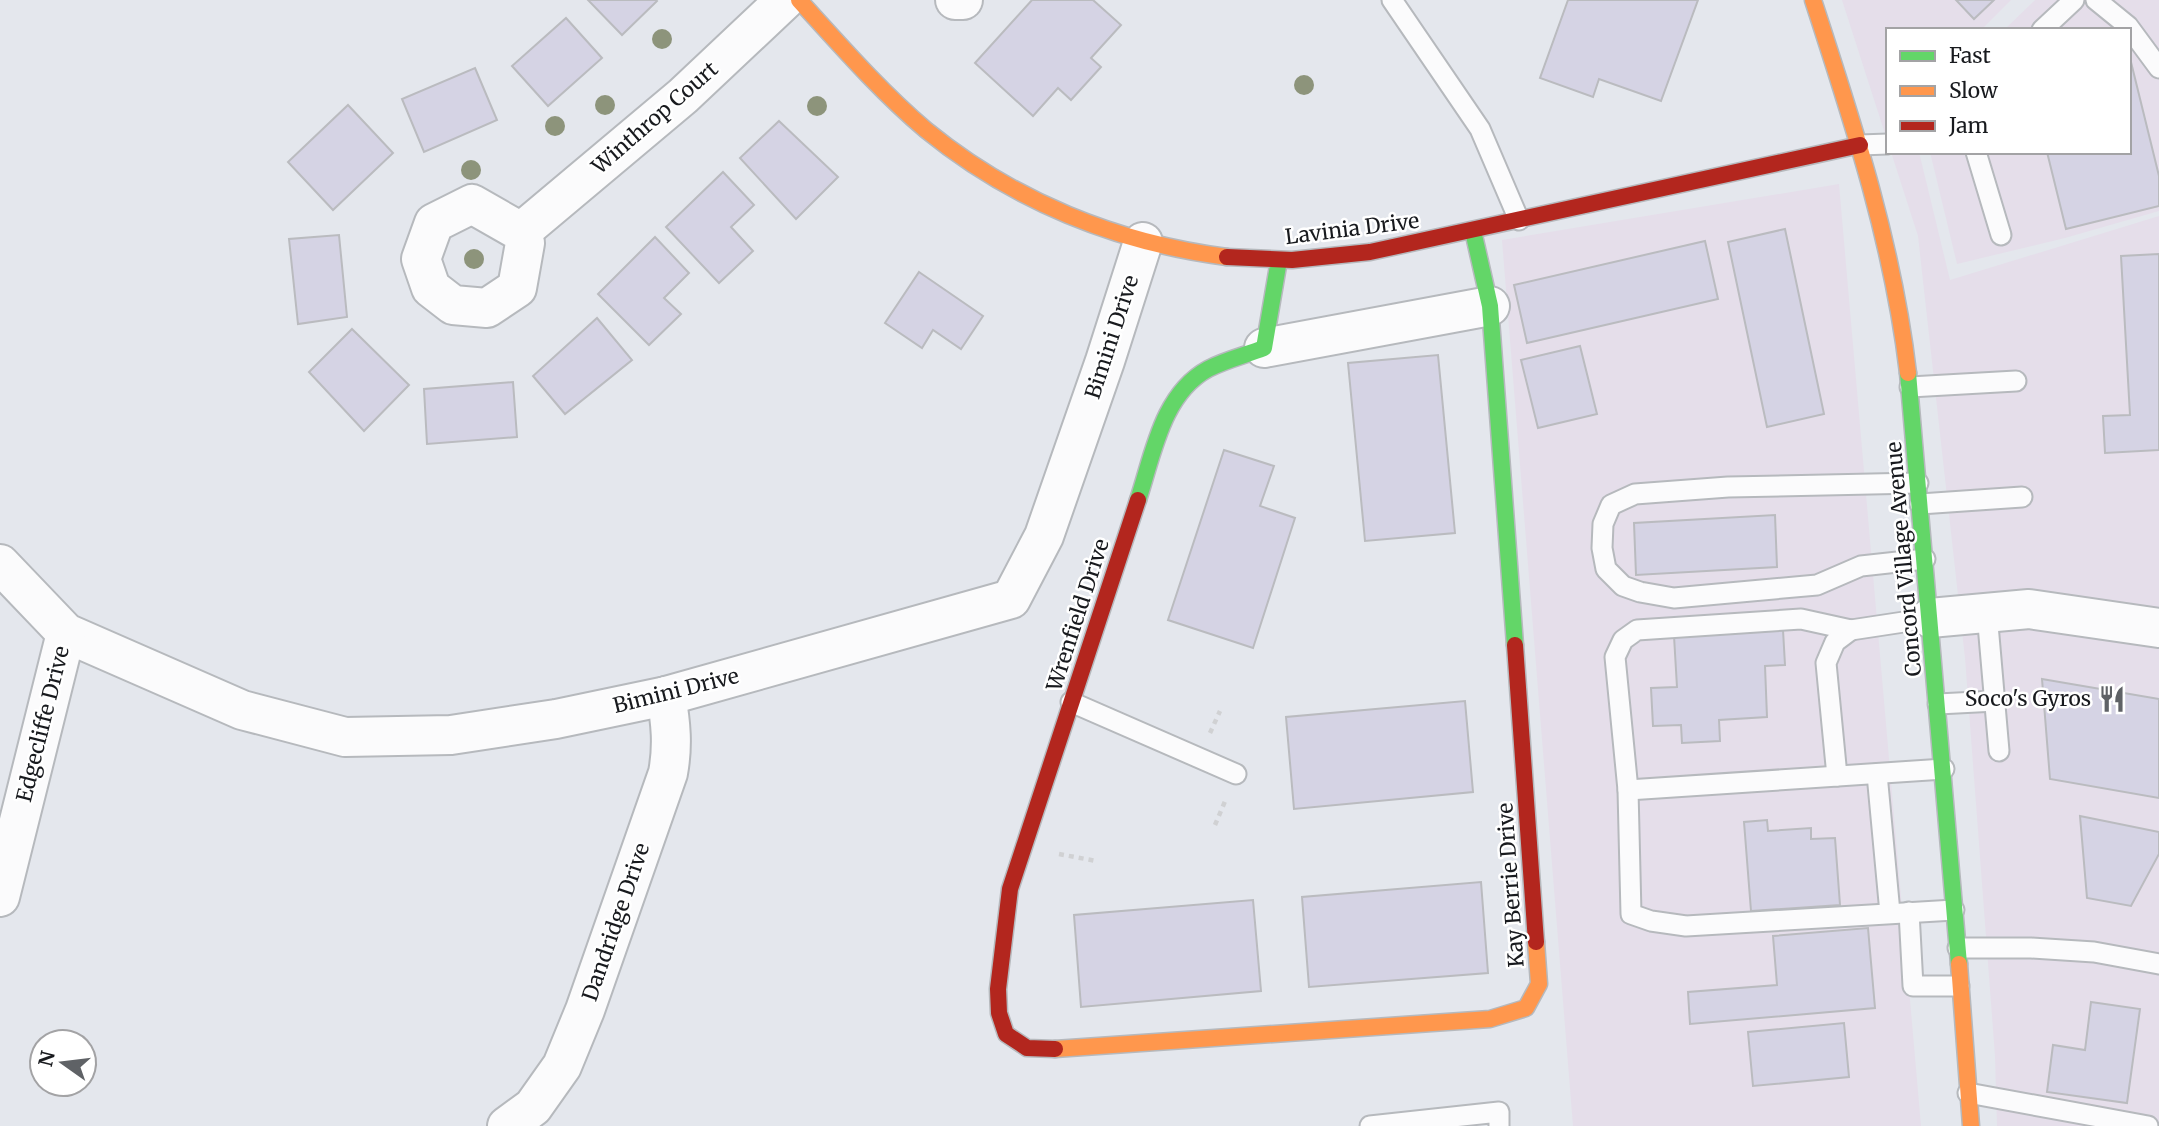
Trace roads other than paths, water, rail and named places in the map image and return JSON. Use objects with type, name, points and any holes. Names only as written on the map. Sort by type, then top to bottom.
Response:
[{"type":"street","name":"Winthrop Court","points":[[521,232],[683,96],[785,0]]},
{"type":"street","name":"Lavinia Drive","points":[[799,0],[864,70],[944,144],[990,175],[1038,203],[1089,225],[1143,242],[1228,257],[1279,260],[1370,252],[1860,145]]},
{"type":"street","points":[[955,0],[963,0]]},
{"type":"street","name":"Concord Village Avenue","points":[[1813,0],[1860,145],[1894,282],[1910,387],[1944,769],[1970,1126]]},
{"type":"street","name":"Kay Berrie Drive","points":[[1006,1034],[1027,1048],[1056,1049],[1490,1019],[1526,1008],[1539,984],[1490,306],[1473,231]]},
{"type":"street","name":"Bimini Drive","points":[[0,564],[66,633],[242,710],[345,737],[451,736],[556,719],[666,696],[1011,599],[1045,536],[1143,242]]},
{"type":"street","points":[[1279,260],[1264,348],[1490,306]]},
{"type":"street","name":"Wrenfield Drive","points":[[1006,1034],[999,1013],[998,989],[1010,889],[1166,416],[1184,387],[1208,369],[1264,348]]},
{"type":"street","points":[[1930,618],[2029,609],[2159,628]]},
{"type":"street","name":"Edgecliffe Drive","points":[[0,897],[66,633]]},
{"type":"street","name":"Dandridge Drive","points":[[507,1126],[533,1107],[562,1066],[585,1010],[668,773],[672,726],[666,696]]},
{"type":"lane","points":[[1392,0],[1480,129],[1519,220]]},
{"type":"lane","points":[[2044,28],[2074,0]]},
{"type":"lane","points":[[2096,0],[2129,28]]},
{"type":"lane","points":[[2131,30],[2159,68]]},
{"type":"lane","points":[[1860,145],[1886,144]]},
{"type":"lane","points":[[1977,154],[2001,235]]},
{"type":"lane","points":[[1910,387],[2015,381]]},
{"type":"lane","points":[[1918,483],[1728,487],[1635,494],[1611,505],[1602,524],[1602,548],[1606,569],[1623,586],[1674,598],[1817,585],[1861,566],[1925,559]]},
{"type":"lane","points":[[1920,503],[2022,497]]},
{"type":"lane","points":[[1987,613],[1999,751]]},
{"type":"lane","points":[[1930,618],[1851,630],[1801,619],[1637,630],[1623,640],[1615,657],[1628,790],[1632,914],[1651,921],[1686,926],[1954,910]]},
{"type":"lane","points":[[1837,776],[1826,663],[1835,642],[1851,630]]},
{"type":"lane","points":[[1938,705],[1996,701]]},
{"type":"lane","points":[[1071,702],[1236,774]]},
{"type":"lane","points":[[1628,790],[1944,769]]},
{"type":"lane","points":[[1877,774],[1913,986],[1959,986]]},
{"type":"lane","points":[[1958,947],[2031,948],[2094,953],[2159,964]]},
{"type":"lane","points":[[1968,1093],[2148,1126]]},
{"type":"lane","points":[[1370,1126],[1499,1112],[1499,1126]]},
{"type":"place","name":"Soco's Gyros","points":[[2112,699]]}]
